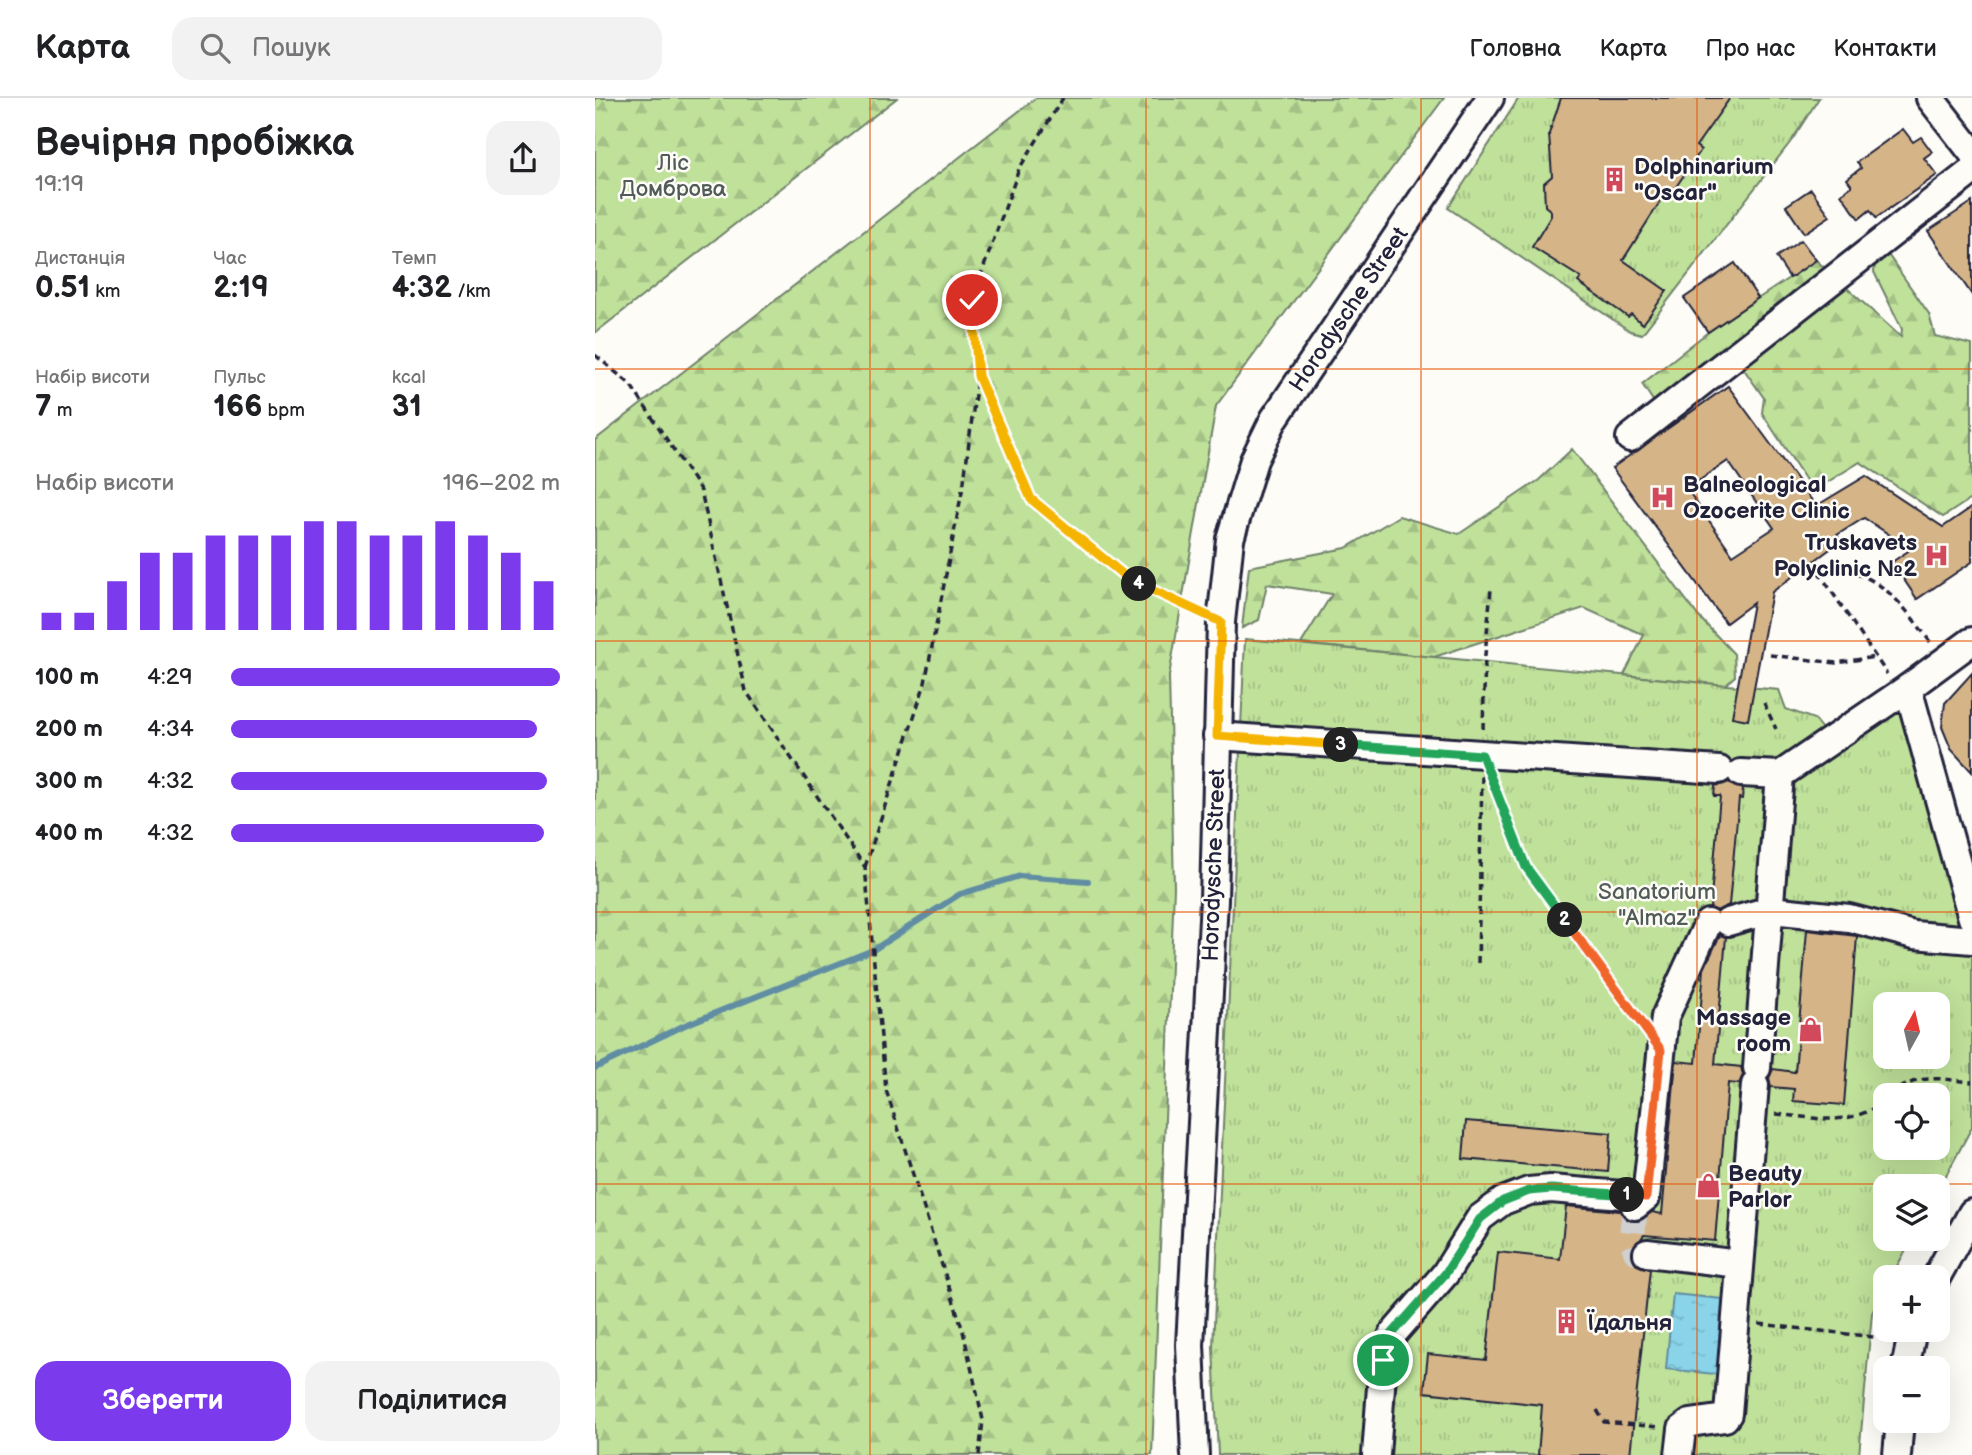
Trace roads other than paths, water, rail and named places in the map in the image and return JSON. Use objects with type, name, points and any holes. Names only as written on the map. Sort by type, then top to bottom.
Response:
[{"type":"street","name":"Horodysche Street","points":[[1195,1455],[1190,1345],[1214,900],[1221,622],[1230,539],[1254,460],[1274,419],[1490,98]]},
{"type":"street","points":[[1930,98],[1972,152]]},
{"type":"street","points":[[1630,438],[1972,171]]},
{"type":"street","points":[[1217,736],[1780,775],[1972,641]]},
{"type":"street","points":[[1904,690],[1972,918]]},
{"type":"street","points":[[1681,1442],[1690,1423],[1725,1418],[1728,1414],[1780,775]]},
{"type":"street","points":[[1376,1455],[1383,1360],[1392,1334],[1445,1274],[1480,1219],[1503,1201],[1529,1191],[1551,1189],[1641,1201],[1665,1017],[1718,923],[1770,909],[1849,918],[1914,935],[1972,940]]},
{"type":"street","points":[[1943,1265],[1972,1213]]},
{"type":"street","points":[[1647,1253],[1741,1264]]},
{"type":"street","points":[[1897,1455],[1899,1433]]},
{"type":"water","points":[[1673,1294],[1732,1300],[1725,1375],[1666,1369]]},
{"type":"waterway","points":[[595,1068],[685,1025],[873,950],[960,894],[1020,876],[1088,881]]},
{"type":"tunnel","points":[[1635,1206],[1632,1237],[1636,1251],[1647,1253]]},
{"type":"place","name":"Dolphinarium \"Oscar\"","points":[[1614,179]]},
{"type":"place","name":"Balneological Ozocerite Clinic","points":[[1663,497]]},
{"type":"place","name":"Truskavets Polyclinic №2","points":[[1937,555]]},
{"type":"place","name":"Massage room","points":[[1811,1030]]},
{"type":"place","name":"Beauty Parlor","points":[[1708,1186]]},
{"type":"place","name":"Їдальня","points":[[1567,1322]]},
{"type":"park label","name":"Ліс Домброва","points":[[673,175]]},
{"type":"park label","name":"Sanatorium \"Almaz\"","points":[[1657,904]]}]
